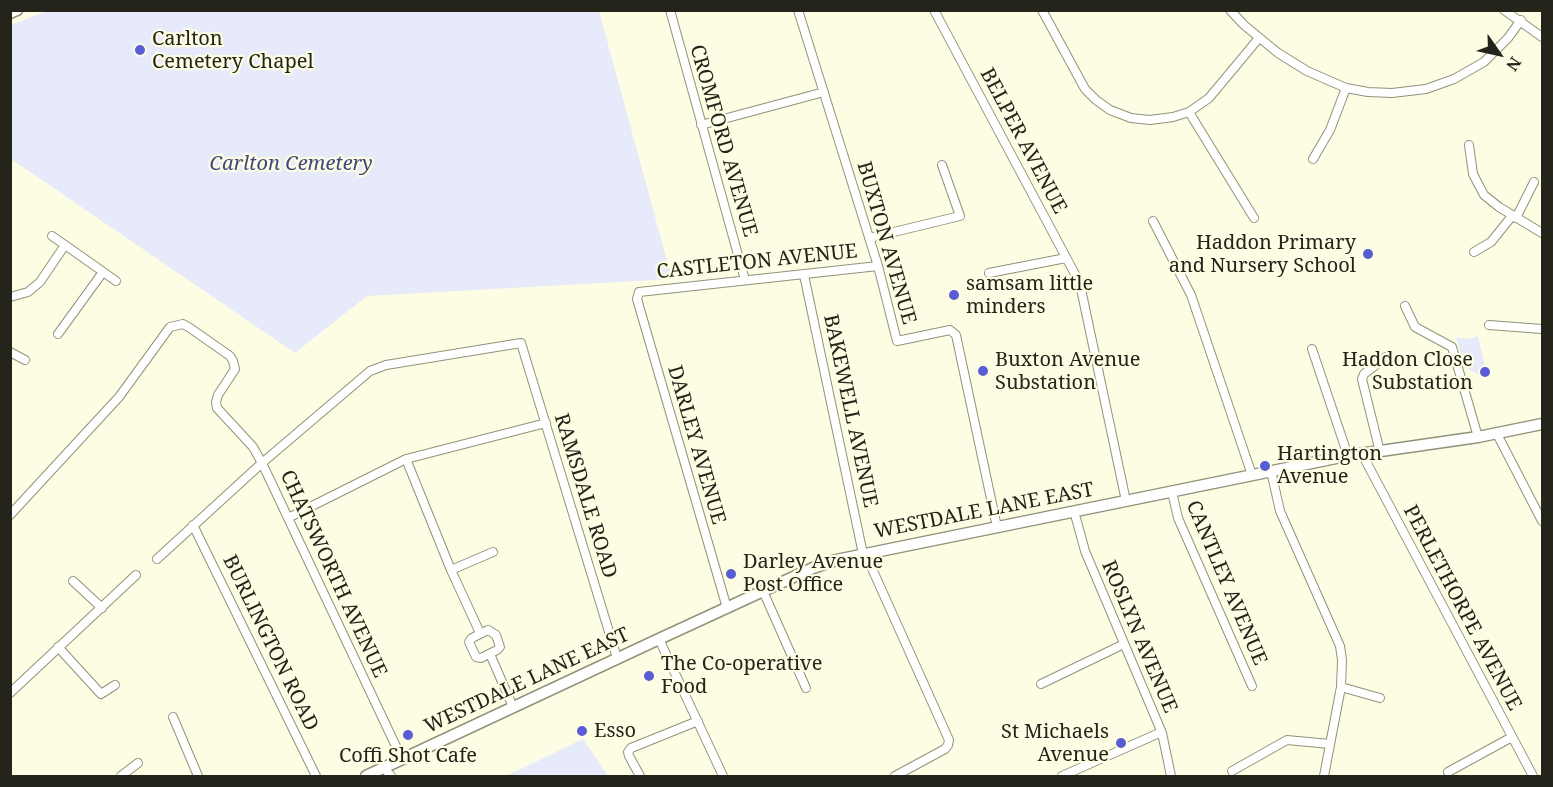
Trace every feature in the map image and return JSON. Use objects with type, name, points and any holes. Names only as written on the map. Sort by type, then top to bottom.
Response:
[{"type":"street","points":[[10,13],[17,10]]},
{"type":"street","name":"CROMFORD AVENUE","points":[[670,10],[745,280]]},
{"type":"street","name":"BUXTON AVENUE","points":[[798,10],[878,266],[897,341],[950,330],[956,335],[997,527]]},
{"type":"street","name":"BELPER AVENUE","points":[[934,10],[1081,289],[1126,501]]},
{"type":"street","points":[[1042,10],[1085,89],[1110,110],[1131,118],[1150,120],[1189,112],[1209,98],[1259,38]]},
{"type":"street","points":[[1230,10],[1259,38],[1307,72],[1346,88],[1392,93],[1426,89],[1454,79],[1484,62],[1508,38],[1521,20]]},
{"type":"street","points":[[1504,10],[1542,37]]},
{"type":"street","points":[[1313,159],[1330,130],[1346,88]]},
{"type":"street","points":[[701,125],[824,92]]},
{"type":"street","points":[[1189,112],[1254,218]]},
{"type":"street","points":[[1468,145],[1473,174],[1484,195],[1514,217],[1542,233]]},
{"type":"street","points":[[869,238],[960,216],[942,165]]},
{"type":"street","points":[[1474,252],[1491,242],[1514,217],[1534,182]]},
{"type":"street","points":[[1153,221],[1191,295],[1252,475]]},
{"type":"street","points":[[52,236],[116,281]]},
{"type":"street","points":[[10,297],[28,292],[40,282],[65,245]]},
{"type":"street","points":[[989,273],[1066,258]]},
{"type":"street","name":"CASTLETON AVENUE","points":[[639,292],[878,266]]},
{"type":"street","points":[[58,334],[103,272]]},
{"type":"street","name":"BAKEWELL AVENUE","points":[[804,275],[864,554],[949,740],[945,749],[898,775]]},
{"type":"street","name":"DARLEY AVENUE","points":[[639,292],[637,299],[640,310],[727,608]]},
{"type":"street","points":[[1405,306],[1415,327],[1452,347],[1478,437]]},
{"type":"street","name":"CHATSWORTH AVENUE","points":[[10,515],[119,397],[170,327],[183,324],[230,356],[233,361],[235,369],[218,395],[216,402],[218,408],[254,447],[402,759]]},
{"type":"street","points":[[1489,325],[1542,329]]},
{"type":"street","name":"RAMSDALE ROAD","points":[[262,463],[370,371],[386,365],[521,343],[617,658]]},
{"type":"street","points":[[1312,349],[1346,450],[1346,456]]},
{"type":"street","points":[[10,352],[26,360]]},
{"type":"street","points":[[1380,452],[1362,380],[1364,374],[1386,357]]},
{"type":"street","points":[[288,518],[406,459],[546,423]]},
{"type":"street","name":"WESTDALE LANE EAST","points":[[366,777],[387,772],[402,759],[813,568],[836,560],[1346,456],[1497,434],[1542,424]]},
{"type":"street","points":[[1497,434],[1542,521]]},
{"type":"street","name":"PERLETHORPE AVENUE","points":[[1362,454],[1533,777]]},
{"type":"street","points":[[406,459],[451,570],[480,633]]},
{"type":"street","points":[[156,559],[262,463]]},
{"type":"street","points":[[1271,471],[1280,512],[1340,646],[1341,687],[1324,777]]},
{"type":"street","name":"CANTLEY AVENUE","points":[[1172,492],[1178,518],[1252,686]]},
{"type":"street","name":"ROSLYN AVENUE","points":[[1074,512],[1085,551],[1162,733],[1171,777]]},
{"type":"street","name":"BURLINGTON ROAD","points":[[193,525],[316,777]]},
{"type":"street","points":[[451,570],[493,552]]},
{"type":"street","points":[[10,693],[136,575]]},
{"type":"street","points":[[73,581],[102,608]]},
{"type":"street","points":[[763,591],[806,688]]},
{"type":"street","points":[[488,630],[493,632],[500,643],[497,650],[480,658],[476,657],[469,642],[480,633],[488,630]]},
{"type":"street","points":[[659,639],[723,777]]},
{"type":"street","points":[[1041,684],[1124,644]]},
{"type":"street","points":[[58,647],[101,694],[115,685]]},
{"type":"street","points":[[489,654],[513,707]]},
{"type":"street","points":[[1341,687],[1380,698]]},
{"type":"street","points":[[172,717],[198,777]]},
{"type":"street","points":[[640,777],[629,756],[628,752],[632,748],[698,721]]},
{"type":"street","points":[[1062,777],[1162,733]]},
{"type":"street","points":[[1448,772],[1512,737]]},
{"type":"street","points":[[1232,771],[1287,740],[1330,744]]},
{"type":"street","points":[[121,777],[138,763]]},
{"type":"green space","name":"Carlton Cemetery","points":[[47,11],[599,11],[672,279],[367,296],[295,353],[11,159],[11,25]]},
{"type":"green space","points":[[1478,336],[1485,367],[1481,368],[1482,376],[1464,367],[1456,337],[1468,339]]},
{"type":"green space","points":[[583,739],[608,776],[506,776]]},
{"type":"place","name":"Carlton Cemetery Chapel","points":[[140,50]]},
{"type":"place","name":"Haddon Primary and Nursery School","points":[[1368,254]]},
{"type":"place","name":"samsam little minders","points":[[954,295]]},
{"type":"place","name":"Buxton Avenue Substation","points":[[983,371]]},
{"type":"place","name":"Haddon Close Substation","points":[[1485,372]]},
{"type":"place","name":"Hartington Avenue","points":[[1265,466]]},
{"type":"place","name":"Darley Avenue Post Office","points":[[731,574]]},
{"type":"place","name":"The Co-operative Food","points":[[649,676]]},
{"type":"place","name":"Esso","points":[[582,731]]},
{"type":"place","name":"Coffi Shot Cafe","points":[[408,735]]},
{"type":"place","name":"St Michaels Avenue","points":[[1121,743]]}]
